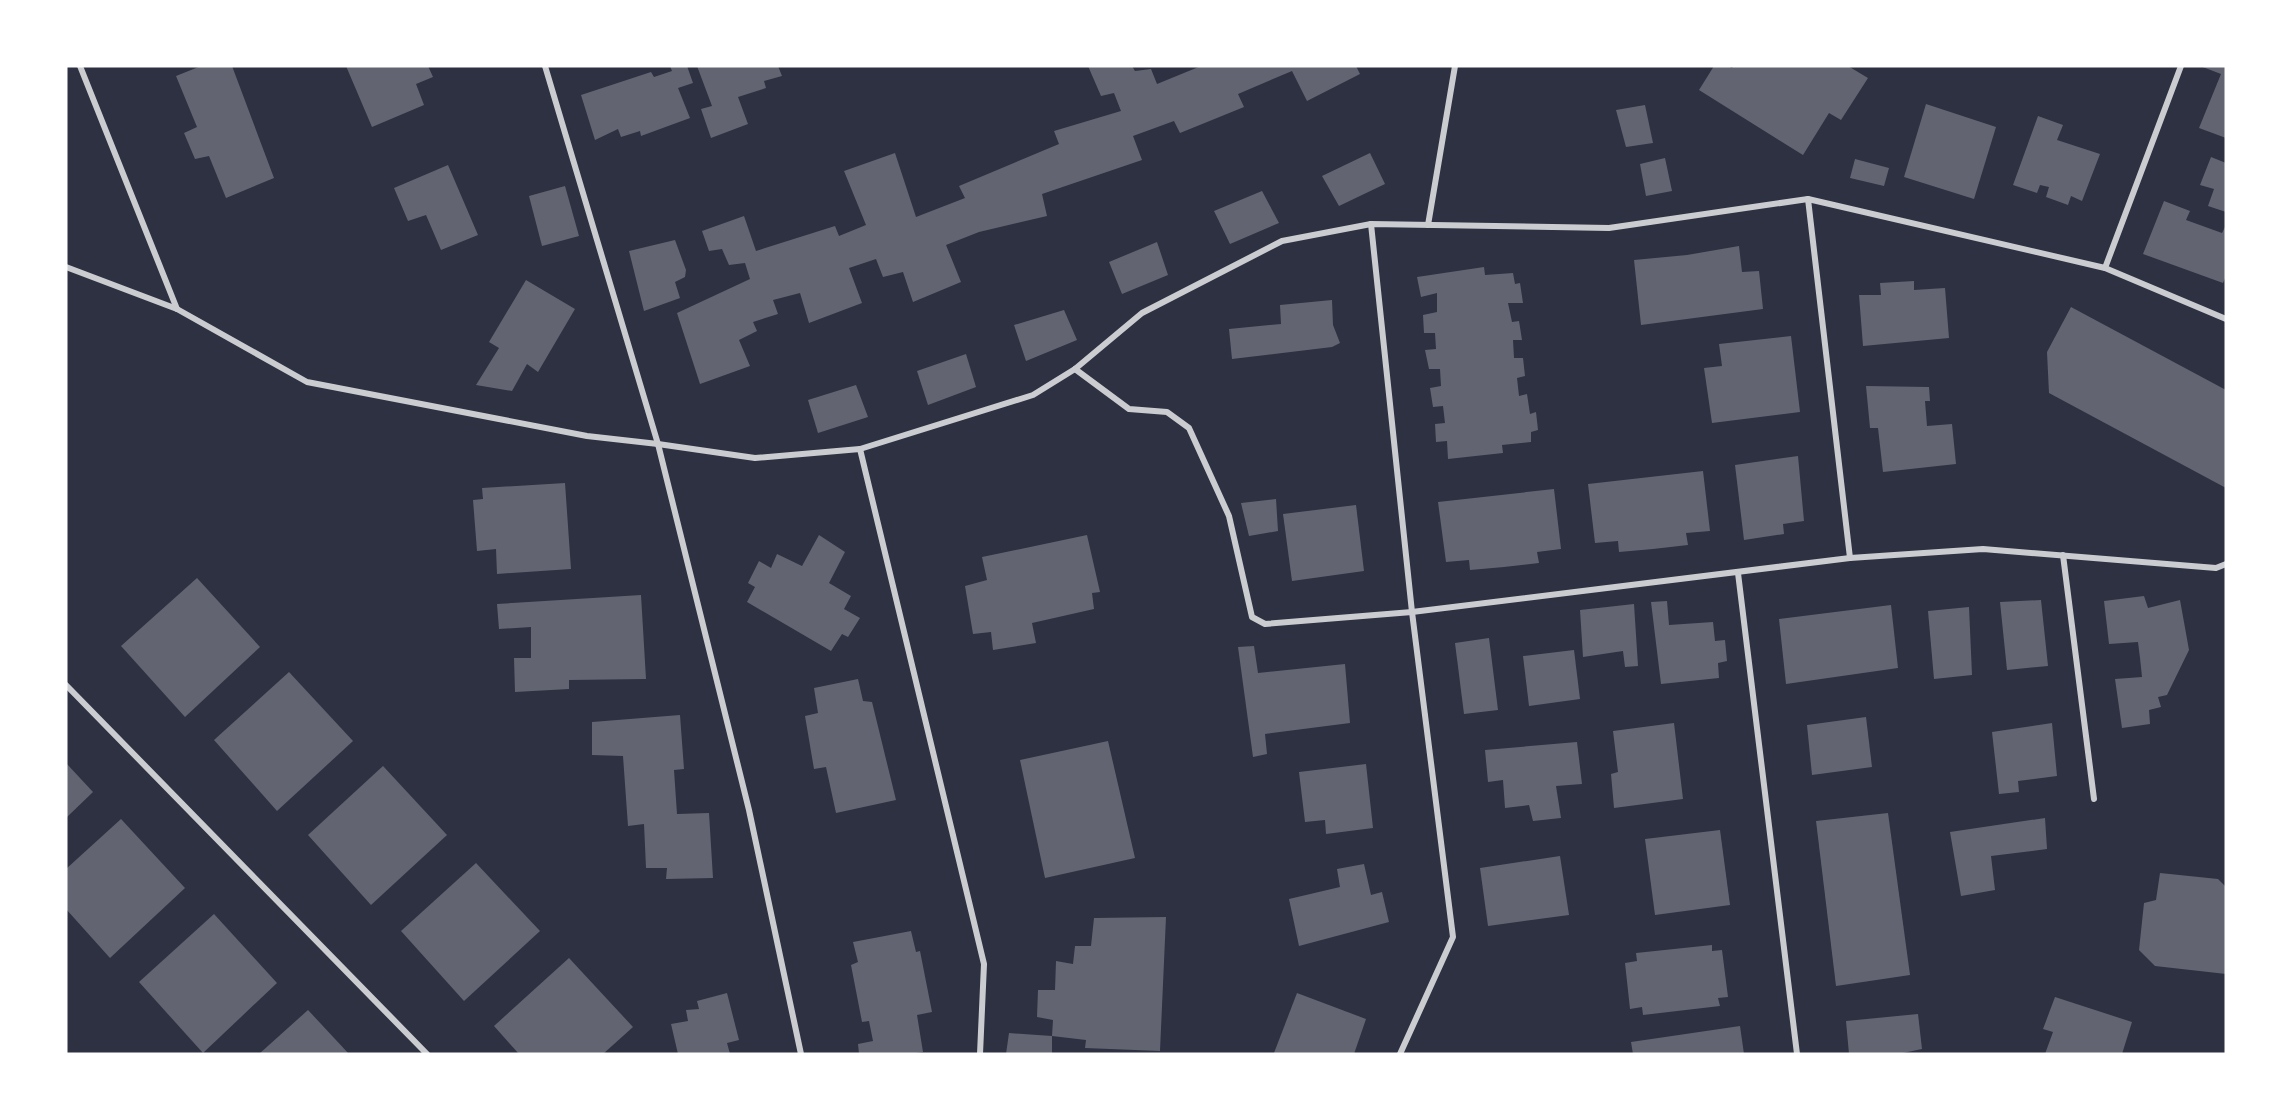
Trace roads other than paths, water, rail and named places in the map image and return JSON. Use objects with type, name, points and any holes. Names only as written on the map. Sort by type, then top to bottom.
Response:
[{"type":"street","points":[[80,66],[177,309]]},
{"type":"street","points":[[545,66],[658,444],[749,810],[801,1054]]},
{"type":"street","points":[[1428,225],[1455,66]]},
{"type":"street","points":[[2105,268],[2181,66]]},
{"type":"street","points":[[66,267],[177,309],[307,382],[587,436],[755,459],[860,449],[1033,395],[1076,369],[1142,313],[1282,241],[1371,224],[1609,228],[1808,199],[2105,268],[2226,319]]},
{"type":"street","points":[[1808,199],[1850,558]]},
{"type":"street","points":[[1371,224],[1412,612],[1453,937],[1400,1054]]},
{"type":"street","points":[[1076,369],[1129,410],[1167,412],[1189,428],[1229,516],[1251,617],[1265,624],[1412,612],[1850,558],[1983,549],[2216,568],[2226,564]]},
{"type":"street","points":[[860,449],[984,964],[980,1054]]},
{"type":"street","points":[[2063,555],[2094,799]]},
{"type":"street","points":[[1738,573],[1797,1054]]},
{"type":"street","points":[[66,685],[427,1054]]}]
